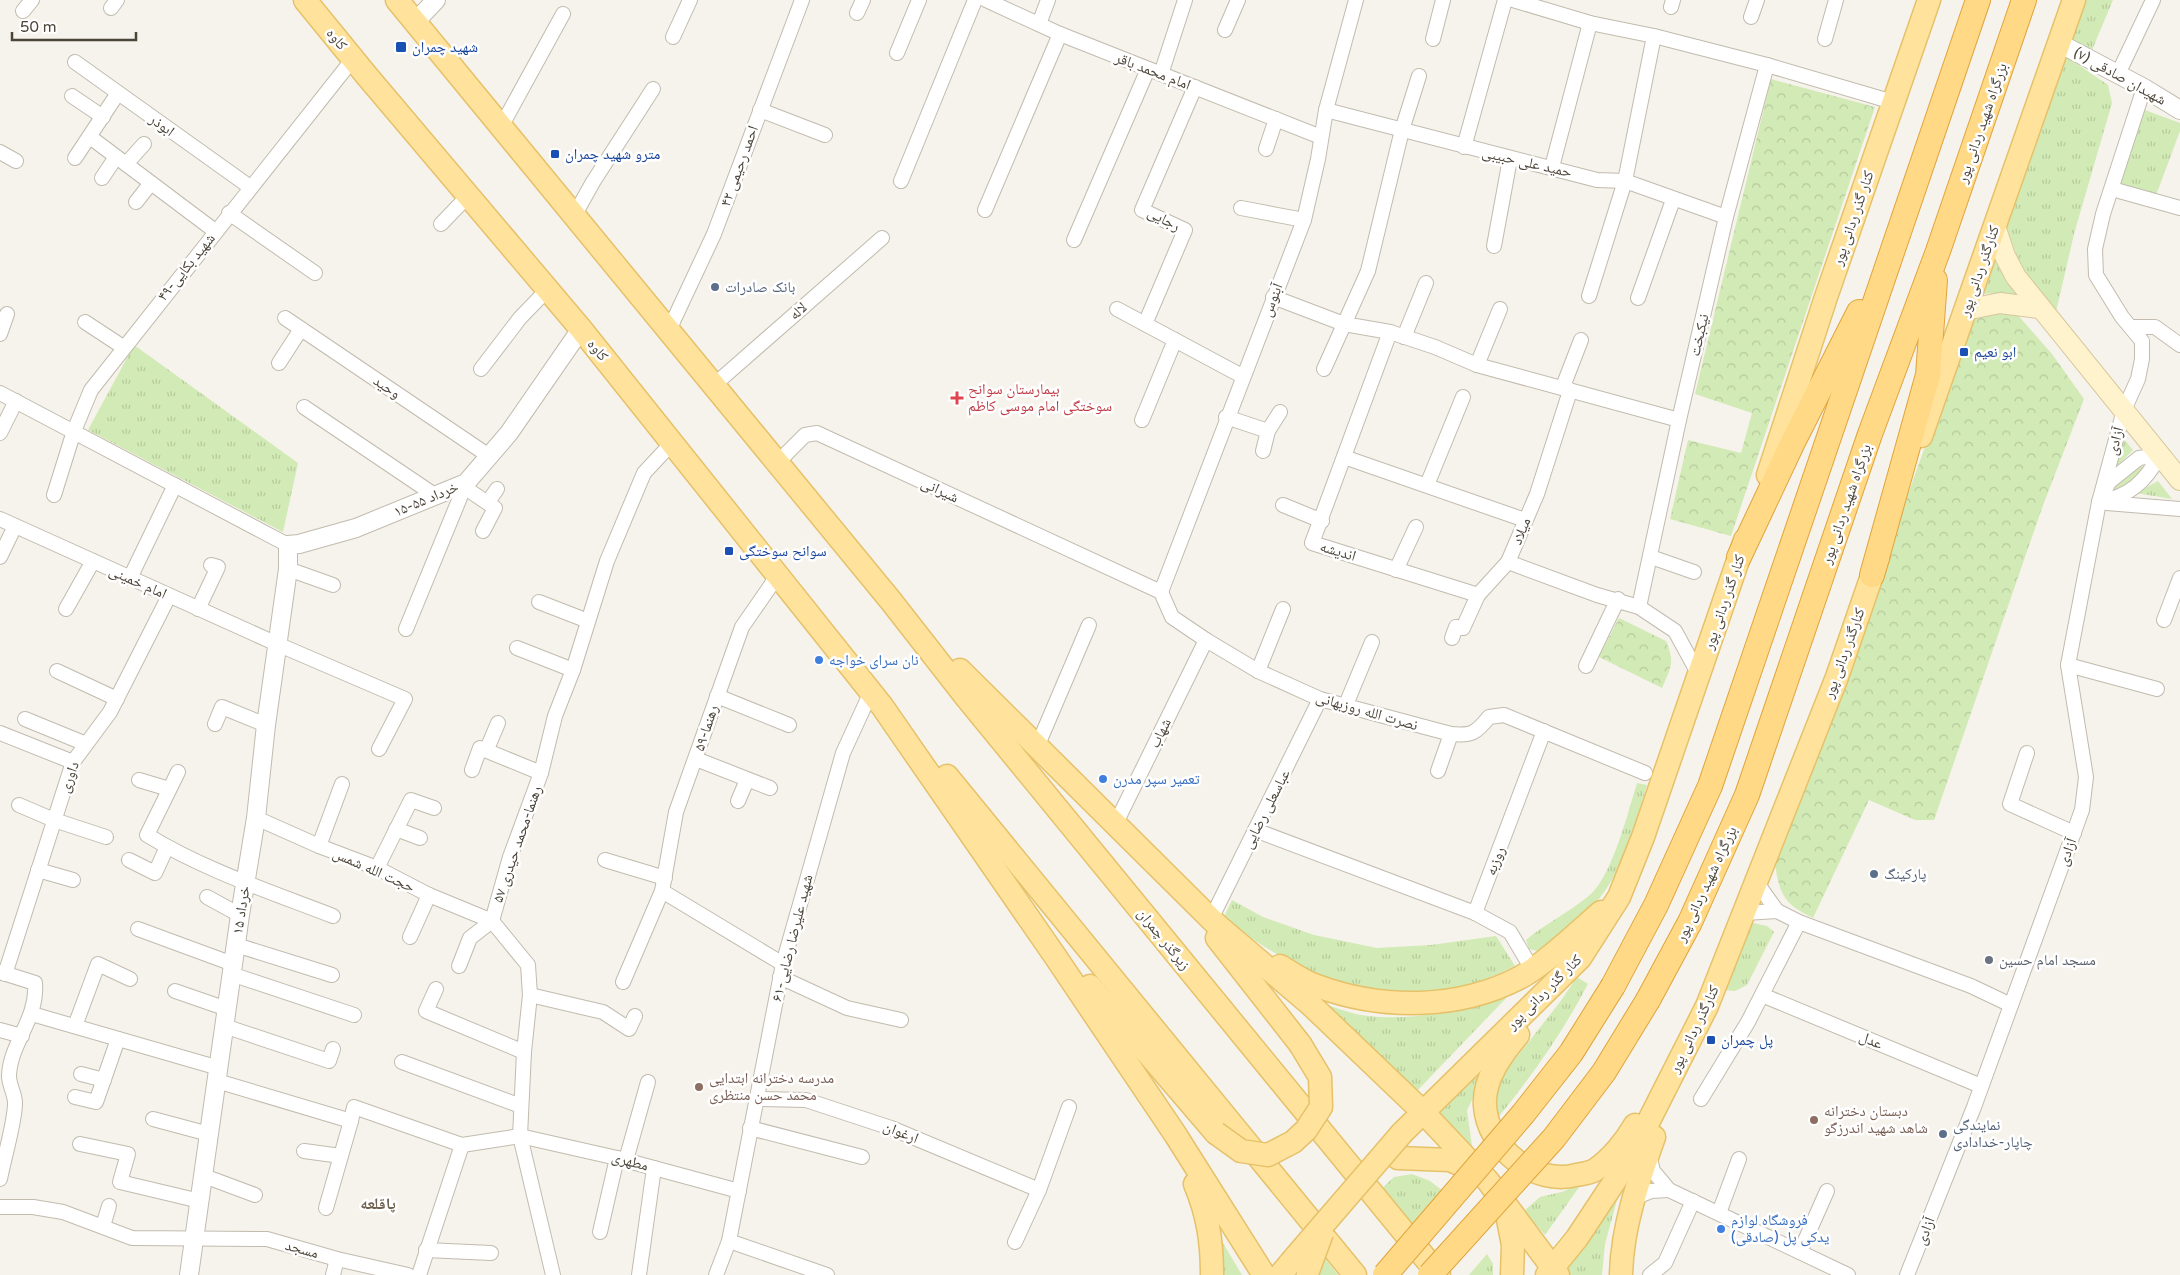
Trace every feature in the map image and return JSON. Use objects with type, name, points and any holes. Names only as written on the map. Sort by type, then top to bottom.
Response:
[{"type":"highway","points":[[1385,1275],[1522,1114],[1571,1052],[1613,986],[1664,888],[1710,786],[1978,0]]},
{"type":"highway","name":"بزرگراه شهید ردانی پور","points":[[1430,1275],[1554,1138],[1604,1072],[1648,1000],[1690,922],[1747,796],[1870,434],[1938,251],[2024,0]]},
{"type":"highway","points":[[1740,557],[1794,440],[1898,236]]},
{"type":"highway","points":[[1872,575],[1928,375],[1938,251]]},
{"type":"main road","name":"کاوه","points":[[305,0],[581,329],[877,699]]},
{"type":"main road","points":[[397,0],[891,601],[1214,922],[1310,1004],[1423,1112],[1481,1174],[1505,1203],[1553,1273]]},
{"type":"main road","name":"کنار گذر ردانی پور","points":[[1297,1271],[1327,1220],[1402,1133],[1580,958],[1619,897],[1643,837],[1740,557],[1893,102],[1930,0]]},
{"type":"main road","name":"کنارگذر ردانی پور","points":[[1553,1273],[1630,1158],[1707,1006],[1837,678],[2074,0]]},
{"type":"main road","points":[[1995,226],[2005,256],[2016,277],[2039,308],[2180,480]]},
{"type":"main road","points":[[1965,310],[2000,302],[2039,308]]},
{"type":"main road","name":"زیرگذر چمران","points":[[891,601],[966,697],[1439,1275]]},
{"type":"main road","points":[[877,699],[1018,902],[1175,1134],[1264,1275]]},
{"type":"main road","points":[[877,699],[922,746],[1356,1275]]},
{"type":"main road","points":[[1018,902],[1216,1133],[1241,1151],[1268,1155],[1293,1142],[1306,1130],[1321,1107],[1320,1077],[1300,1044],[1170,879]]},
{"type":"main road","points":[[1214,922],[1315,986],[1362,1000],[1403,1004],[1445,1000],[1487,991],[1522,976],[1619,897]]},
{"type":"main road","points":[[1580,958],[1502,1054],[1489,1080],[1484,1105],[1489,1124],[1503,1150],[1532,1172],[1563,1178],[1594,1171],[1626,1140],[1707,1006]]},
{"type":"main road","points":[[1626,1273],[1622,1247],[1634,1198],[1660,1119],[1693,1047],[1707,1006]]},
{"type":"main road","points":[[1175,1134],[1205,1209],[1212,1241],[1212,1275]]},
{"type":"main road","points":[[1358,1184],[1398,1158],[1450,1160],[1481,1174]]},
{"type":"main road","points":[[1505,1203],[1513,1245],[1512,1275]]},
{"type":"street","points":[[23,11],[32,0]]},
{"type":"street","points":[[415,22],[436,0]]},
{"type":"street","points":[[673,37],[690,0]]},
{"type":"street","name":"۴۲ احمد رحیمی","points":[[669,330],[714,234],[802,0]]},
{"type":"street","points":[[897,53],[919,0]]},
{"type":"street","points":[[901,181],[975,0]]},
{"type":"street","name":"امام محمد باقر","points":[[986,0],[1060,34],[1321,137]]},
{"type":"street","points":[[1039,24],[1048,0]]},
{"type":"street","points":[[1074,240],[1154,71],[1185,0]]},
{"type":"street","points":[[1225,30],[1238,0]]},
{"type":"street","name":"آبنوس","points":[[1161,592],[1272,296],[1304,220],[1326,110],[1356,0]]},
{"type":"street","points":[[1432,39],[1443,0]]},
{"type":"street","points":[[1464,147],[1505,0]]},
{"type":"street","points":[[1513,0],[1590,23],[1654,36],[1767,65],[1893,102]]},
{"type":"street","points":[[1752,18],[1757,0]]},
{"type":"street","points":[[1825,39],[1836,0]]},
{"type":"street","points":[[2118,74],[2153,0]]},
{"type":"street","points":[[501,127],[563,14]]},
{"type":"street","points":[[1552,167],[1590,23]]},
{"type":"street","points":[[985,210],[1060,34]]},
{"type":"street","points":[[1589,296],[1625,181],[1654,36]]},
{"type":"street","name":"شهیدان صادقی (۷)","points":[[2059,43],[2144,88],[2180,110]]},
{"type":"street","name":"۴۹-شهید بکایی","points":[[54,495],[74,431],[91,390],[123,347],[353,58]]},
{"type":"street","name":"ابوذر","points":[[75,62],[250,187]]},
{"type":"street","name":"نیکبخت","points":[[1639,607],[1679,420],[1726,217],[1767,65]]},
{"type":"street","points":[[1324,369],[1368,272],[1402,130],[1419,76]]},
{"type":"street","name":"رجایی","points":[[1145,324],[1185,230],[1142,210],[1195,87]]},
{"type":"street","points":[[574,216],[593,182],[653,88]]},
{"type":"street","name":"آزادی","points":[[1907,1275],[1981,1086],[2082,810],[2086,776],[2068,665],[2099,502],[2124,410],[2138,379],[2142,359],[2142,342],[2132,327],[2122,317],[2096,275],[2095,249],[2103,214],[2144,88]]},
{"type":"street","points":[[75,158],[118,93]]},
{"type":"street","points":[[72,96],[103,117]]},
{"type":"street","points":[[760,110],[826,134]]},
{"type":"street","name":"حمید علی حبیبی","points":[[1326,110],[1510,159],[1552,167],[1598,180],[1625,181],[1673,200],[1726,217]]},
{"type":"street","points":[[1266,149],[1276,119]]},
{"type":"street","points":[[90,137],[215,231]]},
{"type":"street","points":[[102,178],[144,144]]},
{"type":"street","points":[[0,152],[16,161]]},
{"type":"street","points":[[1494,246],[1510,159]]},
{"type":"street","points":[[136,202],[151,183]]},
{"type":"street","points":[[2112,189],[2180,208]]},
{"type":"street","points":[[441,224],[468,196]]},
{"type":"street","points":[[1638,298],[1673,200]]},
{"type":"street","points":[[1241,208],[1304,220]]},
{"type":"street","points":[[230,212],[314,273]]},
{"type":"street","name":"لاله","points":[[714,385],[882,238]]},
{"type":"street","points":[[1404,337],[1426,283]]},
{"type":"street","points":[[481,369],[520,318],[548,290]]},
{"type":"street","points":[[1272,296],[1344,324],[1390,332],[1477,365],[1679,420]]},
{"type":"street","points":[[1116,309],[1242,376]]},
{"type":"street","points":[[1477,365],[1500,309]]},
{"type":"street","points":[[0,334],[7,314]]},
{"type":"street","name":"وحید","points":[[285,318],[489,456]]},
{"type":"street","points":[[85,322],[123,347]]},
{"type":"street","points":[[2132,327],[2155,327],[2180,345]]},
{"type":"street","points":[[279,363],[301,329]]},
{"type":"street","name":"۱۵-۵۵ خرداد","points":[[288,545],[356,528],[465,485],[509,433],[581,329]]},
{"type":"street","name":"اندیشه","points":[[1390,332],[1322,521],[1312,543],[1478,595]]},
{"type":"street","points":[[1142,420],[1175,340]]},
{"type":"street","name":"میلاد","points":[[1581,340],[1564,384],[1570,391],[1537,494],[1508,562],[1597,595],[1618,599],[1639,607],[1675,631],[1699,675]]},
{"type":"street","points":[[0,393],[288,545]]},
{"type":"street","points":[[1427,485],[1463,397]]},
{"type":"street","points":[[0,433],[16,401]]},
{"type":"street","points":[[304,406],[436,496]]},
{"type":"street","points":[[1263,451],[1268,431],[1280,412]]},
{"type":"street","points":[[1226,417],[1268,431]]},
{"type":"street","name":"شیرانی","points":[[777,463],[805,435],[817,433],[1161,592]]},
{"type":"street","name":"۵۷ رهنما-محمد حیدری","points":[[553,1275],[520,1136],[524,1052],[530,995],[528,965],[492,921],[510,857],[541,773],[555,716],[573,670],[607,561],[644,473],[672,443]]},
{"type":"street","points":[[2099,502],[2118,499],[2148,477],[2160,455]]},
{"type":"street","points":[[2099,502],[2109,482],[2139,458],[2160,455]]},
{"type":"street","points":[[1344,457],[1525,520]]},
{"type":"street","points":[[130,578],[175,485]]},
{"type":"street","points":[[406,628],[465,485],[495,508],[483,531]]},
{"type":"street","points":[[488,502],[497,489]]},
{"type":"street","points":[[2099,502],[2180,509]]},
{"type":"street","points":[[1283,505],[1322,521]]},
{"type":"street","name":"امام خمینی","points":[[0,519],[277,644]]},
{"type":"street","points":[[0,557],[15,526]]},
{"type":"street","points":[[1396,570],[1416,527]]},
{"type":"street","name":"۱۵ خرداد","points":[[189,1275],[232,969],[256,818],[266,725],[288,569],[288,545]]},
{"type":"street","points":[[1651,557],[1694,572]]},
{"type":"street","points":[[66,609],[93,562]]},
{"type":"street","points":[[1452,638],[1456,627],[1463,628],[1478,595],[1508,562]]},
{"type":"street","points":[[198,609],[218,567],[212,565]]},
{"type":"street","points":[[288,569],[333,585]]},
{"type":"street","name":"۵۹-رهنما","points":[[623,982],[663,884],[676,812],[742,628],[778,575]]},
{"type":"street","points":[[2164,620],[2180,578]]},
{"type":"street","name":"نصرت الله روزبهانی","points":[[1161,592],[1172,617],[1206,640],[1258,671],[1320,699],[1452,734],[1468,736],[1480,728],[1489,717],[1504,715],[1645,773]]},
{"type":"street","name":"داوری","points":[[2,973],[73,762],[117,699],[169,596]]},
{"type":"street","points":[[1586,666],[1618,599]]},
{"type":"street","points":[[539,602],[588,621]]},
{"type":"street","points":[[1258,671],[1284,609]]},
{"type":"street","points":[[1037,747],[1089,625]]},
{"type":"street","name":"شهاب","points":[[1115,825],[1206,640]]},
{"type":"street","points":[[1345,707],[1372,642]]},
{"type":"street","points":[[277,644],[405,700],[380,749]]},
{"type":"street","points":[[517,648],[573,670]]},
{"type":"street","points":[[2068,665],[2158,689]]},
{"type":"street","points":[[57,671],[117,699]]},
{"type":"street","points":[[717,696],[789,725]]},
{"type":"street","name":"۶۱-شهید علیرضا رضایی","points":[[716,1275],[729,1241],[782,970],[843,753],[877,699]]},
{"type":"street","name":"عباسعلی رضایی","points":[[1214,922],[1255,830],[1320,699]]},
{"type":"street","points":[[215,724],[222,707],[266,725]]},
{"type":"street","points":[[25,719],[86,744]]},
{"type":"street","points":[[472,770],[498,723]]},
{"type":"street","name":"روزبه","points":[[1475,913],[1544,732]]},
{"type":"street","points":[[0,733],[73,762]]},
{"type":"street","points":[[1438,771],[1452,734]]},
{"type":"street","points":[[484,749],[541,773]]},
{"type":"street","points":[[2027,753],[2010,804],[2074,833]]},
{"type":"street","points":[[696,759],[770,788]]},
{"type":"street","points":[[178,772],[147,835],[167,847],[246,882],[333,916]]},
{"type":"street","points":[[140,780],[170,789]]},
{"type":"street","points":[[738,801],[747,780]]},
{"type":"street","points":[[319,846],[342,784]]},
{"type":"street","points":[[377,868],[411,800],[434,808]]},
{"type":"street","points":[[20,804],[54,820],[106,837]]},
{"type":"street","name":"حجت الله شمس","points":[[256,818],[319,846],[377,868],[429,895],[492,921]]},
{"type":"street","points":[[396,829],[420,838]]},
{"type":"street","points":[[1255,830],[1475,913],[1510,932],[1532,969]]},
{"type":"street","points":[[129,860],[155,873],[167,847]]},
{"type":"street","points":[[605,860],[663,884],[782,970],[847,1008],[901,1020]]},
{"type":"street","points":[[38,870],[73,880]]},
{"type":"street","points":[[1757,883],[1777,912]]},
{"type":"street","points":[[410,937],[429,895]]},
{"type":"street","points":[[207,898],[240,916]]},
{"type":"street","points":[[1744,913],[1777,912],[1799,922],[1971,986],[2011,1004]]},
{"type":"street","points":[[459,966],[470,938],[492,921]]},
{"type":"street","points":[[1701,1098],[1748,1022],[1799,922]]},
{"type":"street","points":[[138,929],[232,969],[354,1015]]},
{"type":"street","points":[[236,944],[332,975]]},
{"type":"street","points":[[75,1026],[98,964],[130,979]]},
{"type":"street","points":[[0,1179],[15,1102],[5,1075],[32,1014],[36,984],[2,973]]},
{"type":"street","points":[[436,989],[426,1011],[524,1052]]},
{"type":"street","points":[[176,991],[225,1018],[329,1061],[333,1049]]},
{"type":"street","points":[[530,995],[603,1012],[629,1029],[635,1016]]},
{"type":"street","name":"عدل","points":[[1762,995],[1981,1086]]},
{"type":"street","points":[[32,1014],[118,1039],[351,1121]]},
{"type":"street","points":[[0,1030],[22,1036]]},
{"type":"street","points":[[75,1097],[96,1102],[118,1039]]},
{"type":"street","points":[[402,1062],[521,1106]]},
{"type":"street","points":[[81,1074],[104,1080]]},
{"type":"street","points":[[600,1232],[621,1159],[648,1082]]},
{"type":"street","name":"ارغوان","points":[[757,1099],[806,1100],[882,1124],[1040,1190]]},
{"type":"street","points":[[326,1208],[354,1107],[462,1145],[520,1136]]},
{"type":"street","points":[[1015,1242],[1040,1190],[1069,1107]]},
{"type":"street","points":[[153,1119],[209,1134]]},
{"type":"street","points":[[750,1128],[862,1157]]},
{"type":"street","name":"مطهری","points":[[520,1136],[621,1159],[739,1191]]},
{"type":"street","points":[[80,1144],[128,1154],[120,1182],[200,1201]]},
{"type":"street","points":[[419,1275],[462,1145]]},
{"type":"street","points":[[304,1151],[341,1156]]},
{"type":"street","points":[[1648,1153],[1653,1171],[1669,1190],[1800,1252],[1826,1270],[1848,1275]]},
{"type":"street","points":[[1719,1213],[1739,1159]]},
{"type":"street","points":[[639,1275],[654,1168]]},
{"type":"street","points":[[204,1176],[255,1194]]},
{"type":"street","points":[[1634,1198],[1651,1191],[1669,1190]]},
{"type":"street","points":[[1800,1252],[1827,1191]]},
{"type":"street","points":[[1650,1275],[1664,1262],[1693,1201]]},
{"type":"street","points":[[104,1226],[108,1206]]},
{"type":"street","name":"مسجد","points":[[0,1207],[33,1207],[62,1212],[132,1238],[267,1239],[337,1260],[408,1275]]},
{"type":"street","points":[[729,1241],[827,1275]]},
{"type":"street","points":[[426,1250],[491,1253]]},
{"type":"street","points":[[333,1275],[337,1260]]},
{"type":"green space","points":[[2083,0],[2113,0],[2092,50],[2069,38]]},
{"type":"green space","points":[[2064,55],[2108,85],[2112,103],[2074,234],[2056,312],[2030,281],[2016,254],[2005,223]]},
{"type":"green space","points":[[1771,79],[1875,107],[1731,536],[1670,519],[1688,440],[1741,453],[1752,413],[1695,394]]},
{"type":"green space","points":[[2145,110],[2180,123],[2180,131],[2155,198],[2111,180],[2118,147],[2129,116]]},
{"type":"green space","points":[[1995,245],[2028,303],[2003,294],[1977,295]]},
{"type":"green space","points":[[1992,311],[2016,313],[2052,354],[2084,399],[2042,508],[1934,820],[1915,820],[1869,800],[1813,918],[1796,908],[1785,898],[1779,884],[1775,865],[1960,349],[1973,320]]},
{"type":"green space","points":[[134,345],[298,463],[283,532],[88,430]]},
{"type":"green space","points":[[2119,433],[2133,450],[2108,475]]},
{"type":"green space","points":[[2138,465],[2144,467],[2134,480],[2124,488],[2109,493],[2113,484]]},
{"type":"green space","points":[[2158,481],[2172,499],[2136,493]]},
{"type":"green space","points":[[1619,618],[1666,641],[1671,665],[1662,688],[1599,657]]},
{"type":"green space","points":[[1637,783],[1647,785],[1638,816],[1620,865],[1603,894],[1581,918],[1541,952],[1529,949],[1526,940],[1592,893],[1600,883],[1619,841]]},
{"type":"green space","points":[[1232,900],[1263,917],[1314,935],[1377,948],[1431,945],[1496,936],[1515,966],[1473,984],[1440,990],[1408,993],[1379,992],[1351,986],[1324,978],[1299,966],[1223,919]]},
{"type":"green space","points":[[1749,922],[1767,926],[1774,932],[1747,985],[1735,991],[1723,990]]},
{"type":"green space","points":[[1577,977],[1588,984],[1568,1020],[1521,1089],[1495,1121],[1494,1102],[1498,1081],[1560,1002]]},
{"type":"green space","points":[[1512,992],[1415,1093],[1314,1000],[1361,1015],[1400,1017],[1419,1016],[1457,1009]]},
{"type":"green space","points":[[1497,1050],[1467,1110],[1473,1153],[1437,1117]]},
{"type":"green space","points":[[1412,1174],[1430,1181],[1443,1191],[1413,1224],[1380,1190],[1394,1177]]},
{"type":"green space","points":[[1582,1183],[1545,1235],[1524,1211],[1540,1197],[1562,1192]]},
{"type":"green space","points":[[1617,1200],[1605,1244],[1602,1275],[1568,1275],[1565,1271]]},
{"type":"green space","points":[[1217,1233],[1242,1275],[1220,1275]]},
{"type":"green space","points":[[1487,1254],[1493,1264],[1493,1275],[1469,1275]]},
{"type":"green space","points":[[1324,1257],[1338,1275],[1317,1275]]},
{"type":"place","name":"شهید چمران","points":[[401,47]]},
{"type":"place","name":"مترو شهید چمران","points":[[555,154]]},
{"type":"place","name":"بانک صادرات","points":[[715,287]]},
{"type":"place","name":"ابو نعیم","points":[[1964,352]]},
{"type":"place","name":"بیمارستان سوانح سوختگی امام موسی کاظم","points":[[957,398]]},
{"type":"place","name":"سوانح سوختگی","points":[[729,551]]},
{"type":"place","name":"نان سرای خواجه","points":[[819,660]]},
{"type":"place","name":"تعمیر سپر مدرن","points":[[1103,779]]},
{"type":"place","name":"پارکینگ","points":[[1874,874]]},
{"type":"place","name":"مسجد امام حسین","points":[[1989,960]]},
{"type":"place","name":"پل چمران","points":[[1711,1040]]},
{"type":"place","name":"مدرسه دخترانه ابتدایی محمد حسن منتظری","points":[[699,1087]]},
{"type":"place","name":"دبستان دخترانه شاهد شهید اندرزگو","points":[[1814,1120]]},
{"type":"place","name":"نمایندگی چاپار-خدادادی","points":[[1943,1134]]},
{"type":"place","name":"فروشگاه لوازم یدکی پل (صادقی)","points":[[1721,1229]]},
{"type":"district","name":"پاقلعه","points":[[378,1203]]}]
